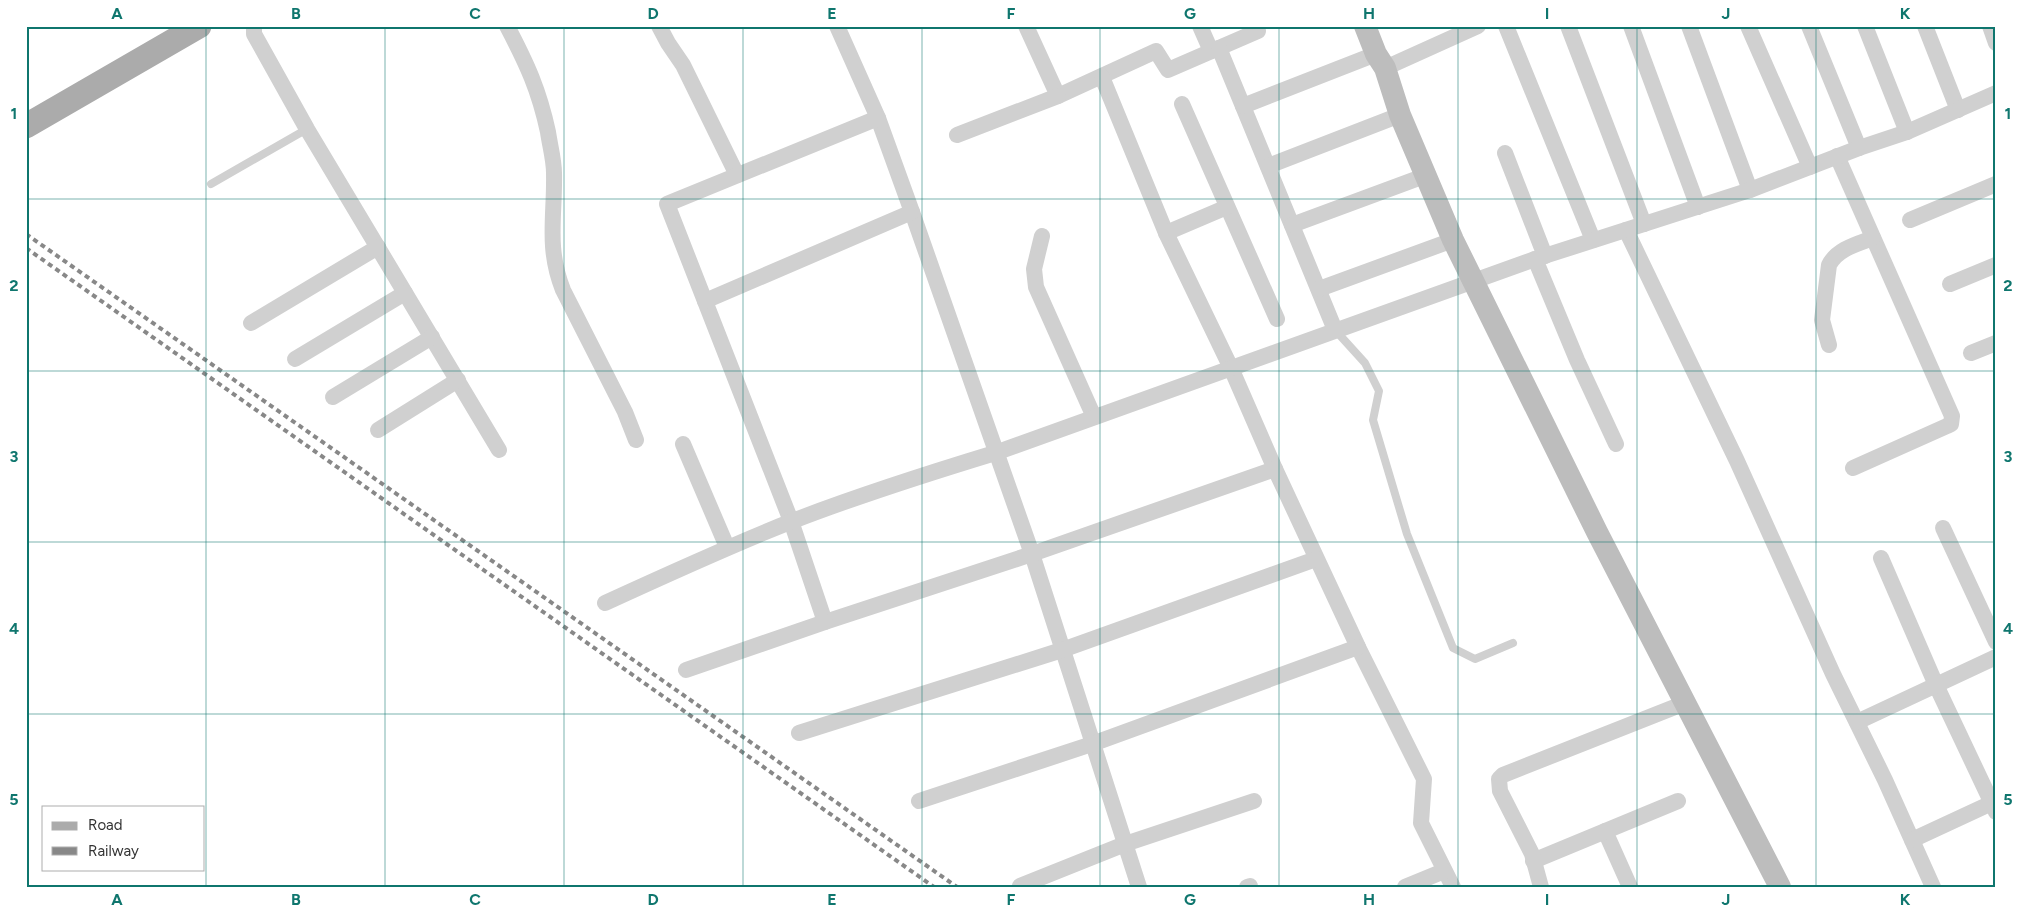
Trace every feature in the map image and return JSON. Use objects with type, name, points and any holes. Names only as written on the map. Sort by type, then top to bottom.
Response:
[{"type":"main road","points":[[26,126],[199,26]]},
{"type":"street","points":[[254,26],[254,34],[307,129],[499,450]]},
{"type":"street","points":[[506,26],[523,56],[538,90],[552,152],[554,173],[552,246],[556,274],[625,412],[636,440]]},
{"type":"street","points":[[660,26],[668,43],[683,65],[737,175]]},
{"type":"street","points":[[837,26],[878,118],[1032,554],[1139,887]]},
{"type":"street","points":[[1026,26],[1058,96]]},
{"type":"street","points":[[1200,26],[1215,50],[1243,106],[1335,330]]},
{"type":"street","points":[[1365,26],[1453,240],[1597,532],[1780,887]]},
{"type":"street","points":[[1243,106],[1380,61],[1478,26]]},
{"type":"street","points":[[1506,26],[1593,240]]},
{"type":"street","points":[[1568,26],[1644,224]]},
{"type":"street","points":[[1631,26],[1698,207]]},
{"type":"street","points":[[1689,26],[1750,190]]},
{"type":"street","points":[[1748,26],[1810,167]]},
{"type":"street","points":[[1809,26],[1859,148]]},
{"type":"street","points":[[1865,26],[1907,132]]},
{"type":"street","points":[[1925,26],[1958,110]]},
{"type":"street","points":[[1990,26],[1996,42]]},
{"type":"street","points":[[957,136],[1058,96],[1156,51],[1168,70],[1262,28]]},
{"type":"street","points":[[1102,76],[1166,233],[1231,368],[1316,559],[1424,779],[1421,823],[1452,887]]},
{"type":"street","points":[[605,603],[791,521],[914,477],[995,453],[1473,281],[1750,190],[1837,156],[1907,132],[1958,110],[1994,99]]},
{"type":"street","points":[[1182,104],[1277,319]]},
{"type":"street","points":[[1268,166],[1400,115]]},
{"type":"street","points":[[825,622],[791,521],[667,204],[878,118]]},
{"type":"street","points":[[1504,153],[1576,360],[1616,444]]},
{"type":"street","points":[[1837,156],[1952,416],[1952,420],[1947,426],[1853,468]]},
{"type":"street","points":[[1292,225],[1427,175]]},
{"type":"street","points":[[1910,220],[1996,184]]},
{"type":"street","points":[[1166,233],[1227,207]]},
{"type":"street","points":[[705,301],[912,212]]},
{"type":"street","points":[[1626,230],[1885,780],[1932,887]]},
{"type":"street","points":[[1042,236],[1034,269],[1036,287],[1094,418]]},
{"type":"street","points":[[1829,345],[1822,320],[1829,265],[1839,252],[1873,238]]},
{"type":"street","points":[[1318,290],[1453,240]]},
{"type":"street","points":[[251,323],[378,247]]},
{"type":"street","points":[[1950,284],[1996,265]]},
{"type":"street","points":[[294,359],[405,293]]},
{"type":"street","points":[[333,397],[432,337]]},
{"type":"street","points":[[1971,353],[1996,343]]},
{"type":"street","points":[[378,430],[458,380]]},
{"type":"street","points":[[683,444],[727,548]]},
{"type":"street","points":[[686,670],[1032,554],[1275,469]]},
{"type":"street","points":[[1943,528],[1996,642]]},
{"type":"street","points":[[1881,558],[1936,685],[1994,805],[1912,840]]},
{"type":"street","points":[[799,733],[1062,650],[1316,559]]},
{"type":"street","points":[[918,801],[1092,744],[1358,647]]},
{"type":"street","points":[[1857,722],[1996,657]]},
{"type":"street","points":[[1540,887],[1532,854],[1500,791],[1499,779],[1503,775],[1685,703]]},
{"type":"street","points":[[1020,886],[1125,844],[1254,801]]},
{"type":"street","points":[[1533,861],[1678,801]]},
{"type":"street","points":[[1605,831],[1630,887]]},
{"type":"street","points":[[1405,887],[1444,871]]},
{"type":"lane","points":[[211,184],[307,129]]},
{"type":"lane","points":[[1335,330],[1366,363],[1379,391],[1372,420],[1408,534],[1453,648],[1475,659],[1513,643]]},
{"type":"railway","points":[[26,234],[957,887]]},
{"type":"railway","points":[[26,248],[934,887]]}]
